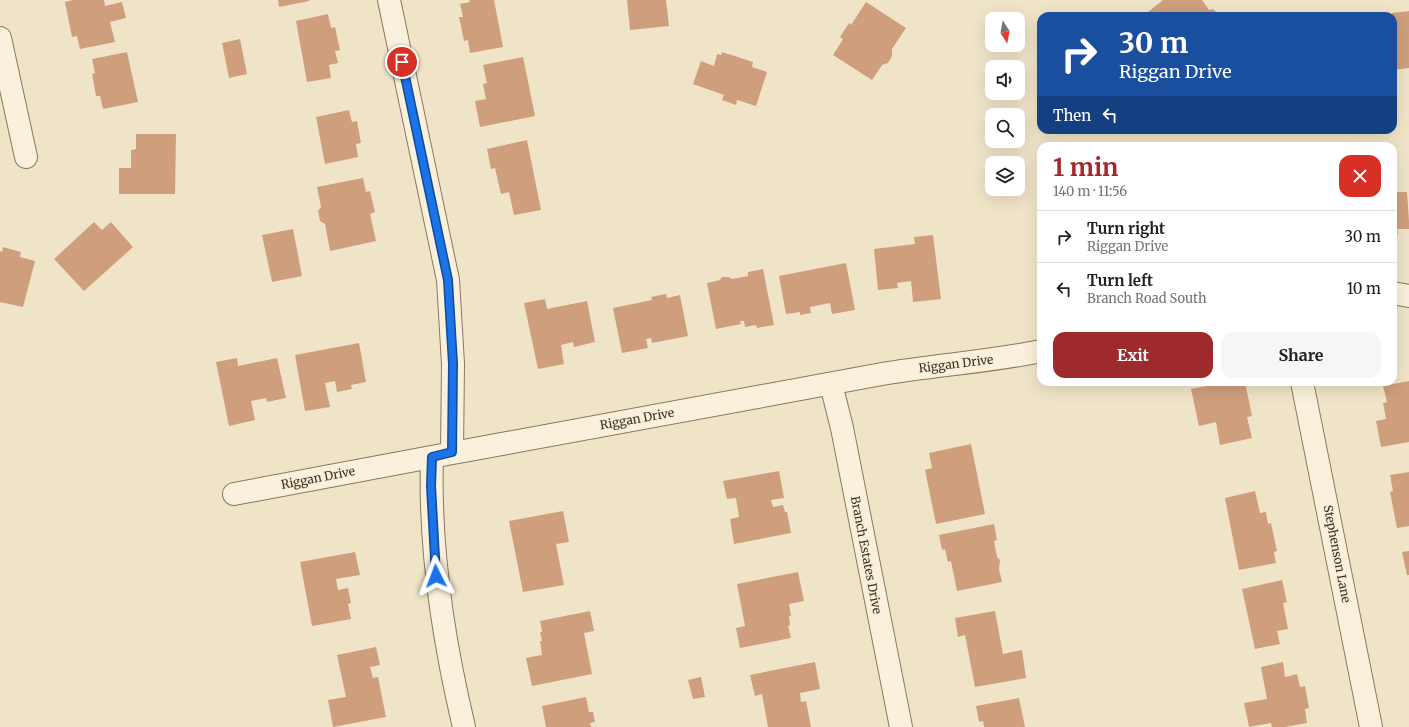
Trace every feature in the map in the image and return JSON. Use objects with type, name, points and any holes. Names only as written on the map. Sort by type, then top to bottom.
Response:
[{"type":"street","points":[[389,0],[448,280],[453,364],[442,455],[431,486],[436,576],[456,692],[464,727]]},
{"type":"street","points":[[0,38],[26,157]]},
{"type":"street","points":[[1397,294],[1409,296]]},
{"type":"street","name":"Riggan Drive","points":[[234,494],[884,374],[1009,358],[1037,352]]},
{"type":"street","name":"Branch Estates Drive","points":[[831,384],[842,428],[901,727]]},
{"type":"street","name":"Stephenson Lane","points":[[1303,386],[1371,727]]},
{"type":"building","points":[[73,0],[104,0],[105,6],[122,2],[126,18],[110,22],[115,42],[80,49],[77,36],[72,37],[65,2]]},
{"type":"building","points":[[278,0],[309,0],[309,1],[279,7]]},
{"type":"building","points":[[469,0],[494,0],[503,47],[470,53],[468,40],[464,41],[459,17],[463,17],[460,4],[470,2]]},
{"type":"building","points":[[627,0],[666,0],[669,26],[630,30]]},
{"type":"building","points":[[1163,0],[1202,0],[1209,10],[1213,9],[1216,12],[1148,12]]},
{"type":"building","points":[[866,2],[906,28],[892,49],[892,56],[888,63],[882,65],[872,80],[833,55],[843,39],[840,37],[849,23],[851,25]]},
{"type":"building","points":[[1409,11],[1409,68],[1397,70],[1397,12]]},
{"type":"building","points":[[328,14],[331,28],[335,27],[340,50],[335,51],[338,63],[329,65],[331,78],[307,82],[296,21]]},
{"type":"building","points":[[240,39],[247,74],[229,78],[222,43]]},
{"type":"building","points":[[127,52],[138,102],[103,109],[100,96],[96,96],[92,74],[95,73],[92,59]]},
{"type":"building","points":[[722,52],[753,62],[752,67],[767,72],[756,106],[737,100],[736,105],[722,100],[724,95],[693,84],[701,61],[714,66],[717,54],[721,55]]},
{"type":"building","points":[[523,57],[535,116],[480,127],[475,101],[486,99],[483,84],[487,83],[483,65]]},
{"type":"building","points":[[349,110],[352,122],[357,121],[361,143],[356,144],[358,157],[325,164],[316,117]]},
{"type":"building","points":[[136,134],[176,134],[175,194],[119,194],[119,168],[131,168],[131,150],[136,149]]},
{"type":"building","points":[[527,140],[541,210],[514,215],[509,192],[501,194],[495,168],[491,169],[487,149]]},
{"type":"building","points":[[363,178],[366,192],[370,191],[375,212],[370,214],[376,241],[330,251],[325,224],[320,221],[318,211],[321,207],[317,187]]},
{"type":"building","points":[[1397,192],[1407,192],[1409,229],[1397,229]]},
{"type":"building","points":[[94,222],[102,230],[111,222],[133,247],[84,291],[54,259]]},
{"type":"building","points":[[293,229],[302,276],[272,282],[262,235]]},
{"type":"building","points":[[933,235],[941,299],[913,302],[911,281],[897,283],[898,288],[878,290],[874,249],[915,244],[914,237]]},
{"type":"building","points":[[3,247],[21,252],[20,257],[35,261],[23,307],[0,302],[0,251],[2,252]]},
{"type":"building","points":[[846,263],[855,310],[832,314],[830,303],[810,307],[811,313],[800,315],[800,312],[786,314],[779,276]]},
{"type":"building","points":[[763,269],[774,325],[757,328],[756,325],[745,327],[744,321],[740,321],[741,324],[716,329],[707,283],[720,280],[722,277],[729,277],[732,279],[748,276],[748,272]]},
{"type":"building","points":[[666,294],[667,298],[680,295],[688,336],[652,343],[651,338],[646,339],[648,348],[622,353],[613,308],[652,300],[651,297]]},
{"type":"building","points":[[545,299],[547,309],[587,301],[595,342],[574,347],[573,342],[561,345],[564,364],[538,369],[524,303]]},
{"type":"building","points":[[359,343],[366,382],[351,385],[352,389],[337,392],[335,381],[325,383],[330,407],[305,411],[295,355]]},
{"type":"building","points":[[237,358],[238,366],[277,358],[286,398],[267,402],[266,398],[251,401],[255,420],[229,426],[216,362]]},
{"type":"building","points":[[1409,381],[1409,442],[1381,447],[1376,421],[1386,419],[1383,403],[1387,402],[1383,386],[1397,386],[1397,383]]},
{"type":"building","points":[[1207,386],[1246,386],[1252,416],[1247,417],[1252,438],[1220,445],[1216,422],[1199,426],[1191,389]]},
{"type":"building","points":[[971,444],[985,514],[936,524],[925,470],[932,468],[929,453]]},
{"type":"building","points":[[779,471],[784,498],[771,500],[773,507],[783,505],[785,512],[787,512],[791,533],[734,544],[730,519],[739,517],[736,498],[727,499],[723,481]]},
{"type":"building","points":[[1409,472],[1409,526],[1397,528],[1390,492],[1393,491],[1390,475]]},
{"type":"building","points":[[1255,491],[1260,513],[1266,512],[1268,524],[1271,523],[1277,551],[1274,552],[1276,563],[1239,570],[1225,498]]},
{"type":"building","points":[[563,511],[569,542],[556,544],[564,585],[523,592],[509,521]]},
{"type":"building","points":[[994,524],[997,540],[994,541],[997,557],[1000,560],[999,569],[1002,582],[957,591],[951,561],[948,562],[945,549],[942,550],[939,535]]},
{"type":"building","points":[[1409,551],[1409,575],[1407,575],[1402,552]]},
{"type":"building","points":[[355,552],[360,575],[336,579],[338,590],[348,588],[351,603],[348,604],[351,619],[312,626],[300,562]]},
{"type":"building","points":[[798,572],[804,601],[789,604],[791,616],[789,616],[790,625],[788,626],[791,638],[740,648],[736,628],[745,626],[737,584]]},
{"type":"building","points":[[1282,580],[1287,602],[1283,603],[1288,629],[1277,631],[1280,644],[1255,649],[1242,589]]},
{"type":"building","points":[[590,611],[594,631],[584,633],[592,674],[532,686],[526,658],[542,655],[540,641],[542,641],[540,632],[542,632],[540,621]]},
{"type":"building","points":[[995,611],[1003,654],[1022,650],[1026,678],[975,687],[965,635],[958,637],[955,618]]},
{"type":"building","points":[[376,647],[380,665],[370,667],[373,678],[378,677],[386,717],[333,727],[328,700],[346,697],[337,655]]},
{"type":"building","points":[[815,662],[820,689],[800,693],[801,702],[806,701],[811,727],[768,727],[762,694],[755,696],[750,675]]},
{"type":"building","points":[[1283,662],[1285,677],[1297,674],[1300,687],[1305,686],[1309,708],[1305,709],[1307,723],[1285,727],[1272,727],[1271,723],[1249,727],[1244,703],[1267,699],[1261,667]]},
{"type":"building","points":[[701,677],[705,697],[693,699],[688,680]]},
{"type":"building","points":[[586,697],[589,712],[593,712],[595,722],[590,723],[591,727],[546,727],[542,706]]},
{"type":"building","points":[[1019,698],[1025,727],[984,727],[983,721],[979,722],[976,706]]},
{"type":"route","points":[[402,62],[448,280],[451,310],[453,364],[452,452],[432,457],[431,486],[436,576]]}]
